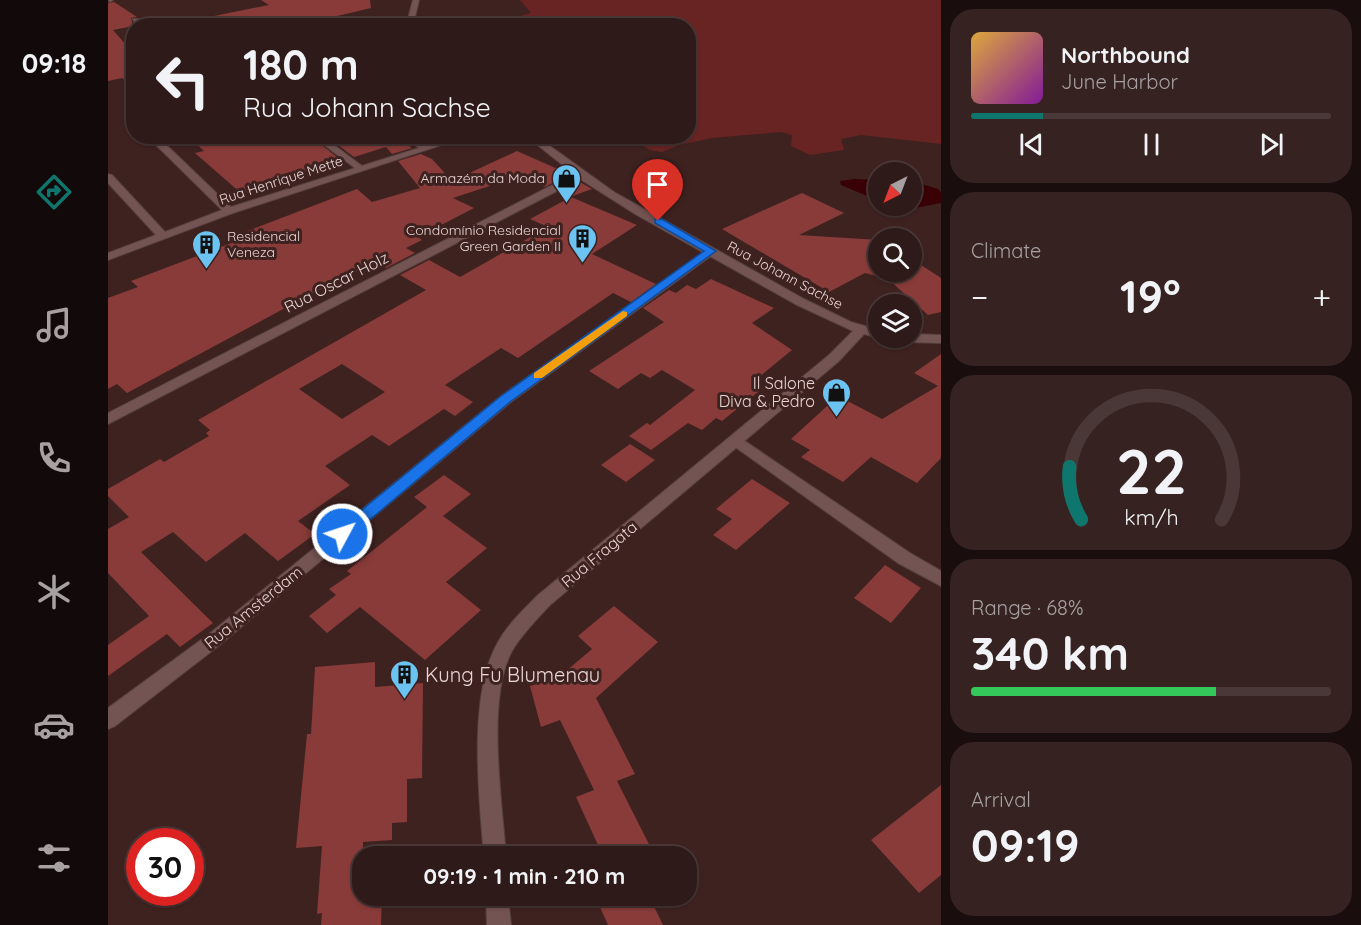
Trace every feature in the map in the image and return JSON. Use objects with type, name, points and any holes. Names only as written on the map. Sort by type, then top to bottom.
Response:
[{"type":"street","points":[[411,18],[416,0]]},
{"type":"street","points":[[159,144],[229,211]]},
{"type":"street","points":[[420,144],[426,148]]},
{"type":"street","name":"Rua Henrique Mette","points":[[108,257],[229,211],[439,144]]},
{"type":"street","name":"Rua Johann Sachse","points":[[540,144],[580,175],[711,251],[810,306],[868,332]]},
{"type":"street","name":"Rua Oscar Holz","points":[[108,419],[580,175]]},
{"type":"street","points":[[108,177],[163,236]]},
{"type":"street","name":"Rua Amsterdam","points":[[108,720],[215,639],[506,399],[711,251]]},
{"type":"street","name":"Rua Fragata","points":[[495,846],[489,707],[494,675],[503,651],[519,626],[544,600],[834,358],[861,330]]},
{"type":"street","points":[[922,338],[941,339]]},
{"type":"street","points":[[736,440],[904,558],[941,579]]},
{"type":"street","points":[[498,906],[499,925]]},
{"type":"lane","points":[[327,144],[362,169]]},
{"type":"shaded area","points":[[520,0],[941,0],[941,144],[861,135],[841,139],[844,150],[810,155],[791,146],[792,135],[781,132],[696,141],[696,18],[513,18],[531,13]]},
{"type":"shaded area","points":[[640,144],[684,144],[662,152],[650,150]]},
{"type":"shaded area","points":[[868,180],[868,196],[841,185],[840,181]]},
{"type":"shaded area","points":[[922,184],[938,189],[941,192],[941,203],[922,207]]},
{"type":"building","points":[[261,0],[370,0],[371,8],[329,18],[214,18],[214,16],[269,5]]},
{"type":"building","points":[[114,2],[137,17],[126,18],[126,27],[113,30],[126,45],[126,81],[122,78],[108,81],[108,3]]},
{"type":"building","points":[[197,144],[320,144],[342,161],[242,194],[195,153],[204,151]]},
{"type":"building","points":[[337,144],[406,144],[412,148],[392,154],[386,147],[354,157]]},
{"type":"building","points":[[517,151],[569,174],[545,187],[520,176],[453,198],[474,208],[418,237],[422,240],[406,248],[415,253],[386,268],[383,266],[375,270],[368,266],[328,285],[127,393],[117,384],[108,389],[108,298],[138,287],[131,281],[234,242],[229,238],[357,189],[372,202],[420,188],[398,161],[421,154],[432,159],[452,181]]},
{"type":"building","points":[[580,182],[592,189],[570,197],[559,193]]},
{"type":"building","points":[[802,193],[844,213],[799,235],[868,239],[868,274],[865,273],[829,292],[722,229]]},
{"type":"building","points":[[571,197],[637,225],[592,254],[656,284],[631,302],[613,293],[518,358],[501,348],[445,385],[473,402],[455,416],[444,409],[389,446],[372,435],[325,466],[350,485],[298,521],[315,534],[278,561],[245,533],[206,562],[173,532],[141,552],[213,623],[180,647],[167,634],[108,676],[108,645],[149,616],[108,573],[108,529],[129,517],[108,496],[108,489],[160,459],[164,462],[209,436],[206,433],[210,430],[198,420],[426,290],[400,275],[429,260],[460,277],[548,227],[530,219]],"holes":[[[342,364],[385,392],[342,419],[299,389]]]},
{"type":"building","points":[[922,266],[941,278],[941,312],[928,315],[922,310],[922,294],[905,294],[891,282],[922,282]]},
{"type":"building","points":[[711,279],[774,308],[752,323],[792,350],[753,382],[763,388],[722,421],[716,418],[702,430],[688,423],[651,450],[629,436],[647,423],[650,425],[695,390],[662,370],[650,378],[641,373],[618,389],[589,371],[664,322],[643,308],[669,290],[676,293],[687,285],[696,289]]},
{"type":"building","points":[[941,354],[941,458],[917,483],[871,457],[843,482],[801,457],[810,450],[791,439],[838,396],[882,419],[938,386],[914,373]]},
{"type":"building","points":[[630,444],[655,460],[626,482],[601,465]]},
{"type":"building","points":[[444,475],[471,494],[443,516],[487,548],[446,582],[481,610],[425,660],[360,607],[327,633],[309,616],[336,595],[329,589],[351,574],[347,571],[427,507],[414,497]]},
{"type":"building","points":[[752,479],[790,503],[736,550],[713,535],[732,519],[716,509]]},
{"type":"building","points":[[885,565],[921,588],[891,623],[854,598]]},
{"type":"building","points":[[614,606],[658,642],[596,698],[635,774],[617,781],[650,846],[598,846],[576,797],[594,790],[560,720],[541,727],[530,686],[558,678],[592,649],[578,636]]},
{"type":"building","points":[[375,662],[375,687],[423,683],[422,778],[407,779],[407,822],[392,823],[392,840],[363,842],[363,846],[352,846],[352,906],[382,906],[381,925],[321,925],[322,913],[317,914],[322,846],[296,848],[307,734],[311,734],[315,667]]},
{"type":"building","points":[[941,785],[941,875],[919,893],[871,840]]},
{"type":"building","points":[[599,906],[654,906],[663,925],[608,925]]},
{"type":"slow traffic","points":[[538,375],[623,314]]},
{"type":"place","name":"Armazém da Moda","points":[[566,204]]},
{"type":"place","name":"Condomínio Residencial Green Garden II","points":[[582,264]]},
{"type":"place","name":"Residencial Veneza","points":[[206,270]]},
{"type":"place","name":"Il Salone Diva & Pedro","points":[[836,418]]},
{"type":"place","name":"Kung Fu Blumenau","points":[[404,700]]},
{"type":"route","points":[[342,534],[506,399],[711,251],[658,221]]}]
